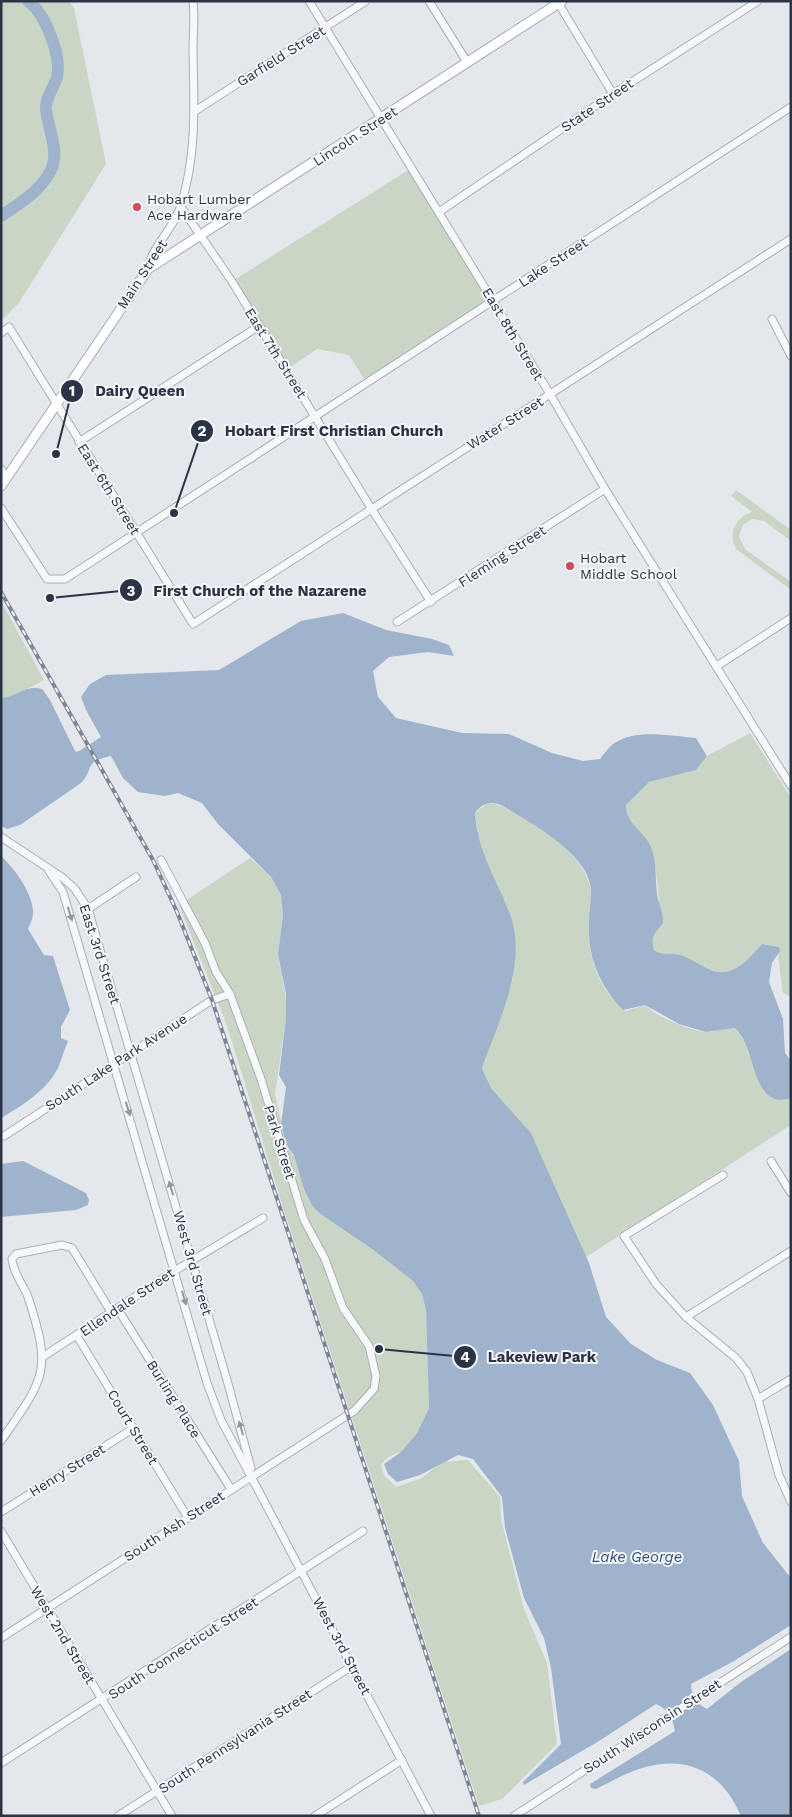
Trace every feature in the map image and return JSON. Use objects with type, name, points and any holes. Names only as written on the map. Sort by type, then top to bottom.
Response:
[{"type":"main road","name":"Lincoln Street","points":[[148,269],[202,236],[559,2]]},
{"type":"main road","name":"Main Street","points":[[1,486],[148,269]]},
{"type":"street","name":"Main Street","points":[[148,269],[149,261],[166,237],[181,207],[192,161],[195,111],[193,1]]},
{"type":"street","name":"East 8th Street","points":[[308,1],[550,394],[605,489],[791,786]]},
{"type":"street","name":"Garfield Street","points":[[195,111],[366,1]]},
{"type":"street","points":[[429,1],[467,62]]},
{"type":"street","name":"State Street","points":[[439,212],[613,94],[758,1]]},
{"type":"street","points":[[559,2],[613,94]]},
{"type":"street","name":"Lake Street","points":[[1,508],[44,575],[47,578],[65,579],[137,534],[791,107]]},
{"type":"street","name":"East 7th Street","points":[[181,207],[202,236],[316,416],[371,508],[431,602]]},
{"type":"street","name":"Water Street","points":[[194,624],[371,508],[791,239]]},
{"type":"street","points":[[772,319],[791,356]]},
{"type":"street","points":[[79,442],[259,326]]},
{"type":"street","name":"East 6th Street","points":[[1,333],[9,327],[194,624]]},
{"type":"street","points":[[1,469],[7,478]]},
{"type":"street","name":"Fleming Street","points":[[397,622],[605,489]]},
{"type":"street","points":[[717,666],[791,618]]},
{"type":"street","name":"East 3rd Street","points":[[1,837],[32,856],[49,871],[63,878],[75,889],[88,908],[131,1051]]},
{"type":"street","name":"Park Street","points":[[160,860],[205,943],[216,972],[230,994],[261,1079],[304,1220],[325,1259],[342,1308],[370,1346],[376,1376],[374,1389],[364,1403],[347,1415]]},
{"type":"street","name":"East 3rd Street","points":[[49,871],[63,892],[114,1062]]},
{"type":"street","points":[[88,908],[136,877]]},
{"type":"street","name":"South Lake Park Avenue","points":[[4,1136],[114,1062],[212,1000],[230,994]]},
{"type":"street","name":"West 3rd Street","points":[[131,1051],[245,1441],[252,1476]]},
{"type":"street","name":"West 3rd Street","points":[[114,1062],[211,1392],[221,1420],[303,1571],[431,1816]]},
{"type":"street","points":[[771,1161],[791,1193]]},
{"type":"street","points":[[723,1176],[624,1236],[656,1284],[686,1317],[736,1358],[747,1372],[758,1399],[779,1475],[791,1502]]},
{"type":"street","name":"Ellendale Street","points":[[44,1356],[176,1270],[263,1218]]},
{"type":"street","name":"Burling Place","points":[[44,1356],[37,1324],[26,1292],[13,1268],[12,1259],[16,1254],[62,1245],[72,1248],[231,1489]]},
{"type":"street","points":[[686,1317],[791,1252]]},
{"type":"street","name":"Court Street","points":[[77,1336],[188,1518]]},
{"type":"street","points":[[1,1441],[34,1393],[42,1374],[44,1356]]},
{"type":"street","points":[[758,1399],[791,1379]]},
{"type":"street","name":"South Ash Street","points":[[1,1638],[347,1415]]},
{"type":"street","name":"Henry Street","points":[[1,1512],[134,1428]]},
{"type":"street","name":"West 2nd Street","points":[[1,1531],[172,1816]]},
{"type":"street","name":"South Connecticut Street","points":[[1,1763],[363,1531]]},
{"type":"street","name":"South Wisconsin Street","points":[[514,1816],[791,1637]]},
{"type":"street","name":"South Pennsylvania Street","points":[[118,1816],[352,1666]]},
{"type":"street","points":[[315,1816],[402,1760]]},
{"type":"green space","points":[[1,1],[69,1],[74,8],[106,164],[18,304],[1,321]]},
{"type":"green space","points":[[410,169],[490,300],[366,382],[349,355],[317,349],[289,368],[234,280]]},
{"type":"green space","points":[[736,490],[791,530],[791,541],[764,521],[752,519],[743,525],[739,536],[745,549],[791,582],[791,590],[736,549],[733,532],[737,522],[752,512],[731,496]]},
{"type":"green space","points":[[1,601],[44,680],[11,698],[1,698]]},
{"type":"green space","points":[[750,733],[791,798],[791,997],[783,993],[778,955],[779,947],[762,944],[740,966],[727,972],[711,970],[684,956],[660,953],[654,950],[651,941],[657,931],[659,910],[658,885],[652,850],[646,838],[631,821],[626,811],[626,805],[649,782],[696,770],[707,756]]},
{"type":"green space","points":[[487,803],[506,808],[543,830],[560,843],[582,867],[587,876],[592,895],[589,932],[592,958],[601,982],[616,1002],[626,1011],[645,1005],[665,1018],[699,1031],[709,1032],[733,1028],[740,1035],[745,1045],[763,1089],[770,1097],[779,1100],[791,1098],[791,1125],[586,1257],[531,1133],[491,1088],[482,1068],[513,978],[497,885],[479,846],[475,813]]},
{"type":"green space","points":[[250,858],[271,877],[281,895],[283,916],[278,954],[286,999],[286,1018],[275,1094],[286,1144],[294,1155],[319,1213],[372,1249],[413,1281],[422,1294],[426,1310],[429,1408],[417,1433],[401,1452],[390,1456],[381,1464],[384,1475],[396,1487],[422,1478],[442,1462],[468,1460],[500,1497],[501,1519],[524,1609],[547,1663],[557,1744],[502,1799],[479,1806],[282,1204],[227,1026],[179,905]]},
{"type":"water","name":"Lake George","points":[[343,613],[386,630],[432,639],[449,645],[454,656],[428,652],[389,657],[373,671],[378,697],[396,718],[462,733],[509,734],[552,753],[583,761],[600,759],[613,744],[632,736],[653,734],[696,738],[707,756],[696,770],[649,782],[626,805],[628,817],[648,841],[654,859],[663,923],[653,938],[654,950],[660,953],[684,956],[711,970],[727,972],[740,966],[762,944],[779,947],[780,951],[772,963],[769,982],[783,1019],[785,1053],[791,1061],[791,1098],[784,1100],[770,1096],[763,1089],[746,1045],[741,1035],[734,1028],[706,1032],[679,1024],[645,1005],[623,1010],[607,990],[592,957],[589,932],[591,890],[585,871],[578,861],[550,836],[504,806],[490,803],[482,806],[475,813],[484,854],[511,917],[515,936],[513,975],[502,1013],[482,1068],[491,1088],[531,1133],[589,1263],[606,1317],[631,1344],[657,1360],[690,1373],[713,1405],[739,1461],[742,1496],[763,1543],[791,1578],[791,1625],[734,1661],[691,1684],[695,1699],[707,1709],[741,1682],[791,1649],[791,1816],[741,1816],[732,1799],[710,1775],[682,1764],[649,1766],[596,1789],[591,1788],[590,1784],[675,1731],[669,1714],[656,1704],[599,1741],[524,1785],[523,1782],[561,1744],[551,1668],[544,1638],[524,1598],[505,1528],[502,1497],[473,1459],[458,1455],[420,1475],[397,1482],[388,1474],[384,1464],[401,1452],[417,1433],[429,1408],[426,1310],[422,1294],[413,1281],[372,1249],[319,1213],[312,1205],[304,1189],[294,1155],[286,1144],[281,1124],[286,1087],[279,1075],[286,1018],[286,994],[278,954],[283,916],[281,895],[271,877],[218,824],[202,803],[178,793],[165,796],[138,792],[123,778],[111,756],[92,763],[88,774],[81,783],[20,825],[7,829],[1,826],[1,698],[33,688],[43,690],[76,752],[101,737],[81,697],[90,684],[106,675],[219,670],[301,621]]},
{"type":"water","points":[[1,856],[12,867],[26,888],[32,903],[33,913],[28,929],[44,955],[53,956],[70,1010],[61,1027],[61,1038],[68,1041],[53,1076],[33,1097],[1,1118]]},
{"type":"water","points":[[23,1161],[86,1193],[89,1200],[88,1205],[76,1210],[1,1217],[1,1164]]},
{"type":"waterway","points":[[1,216],[23,201],[42,184],[51,170],[54,156],[46,105],[57,77],[57,58],[55,47],[46,25],[28,1]]},
{"type":"railway","points":[[1,592],[153,860],[177,912],[212,1000],[479,1816]]},
{"type":"place","name":"Hobart Lumber Ace Hardware","points":[[137,207]]},
{"type":"place","name":"Dairy Queen","points":[[56,454]]},
{"type":"place","name":"Hobart First Christian Church","points":[[174,513]]},
{"type":"place","name":"Hobart Middle School","points":[[570,566]]},
{"type":"place","name":"First Church of the Nazarene","points":[[50,598]]},
{"type":"place","name":"Lakeview Park","points":[[379,1349]]}]
